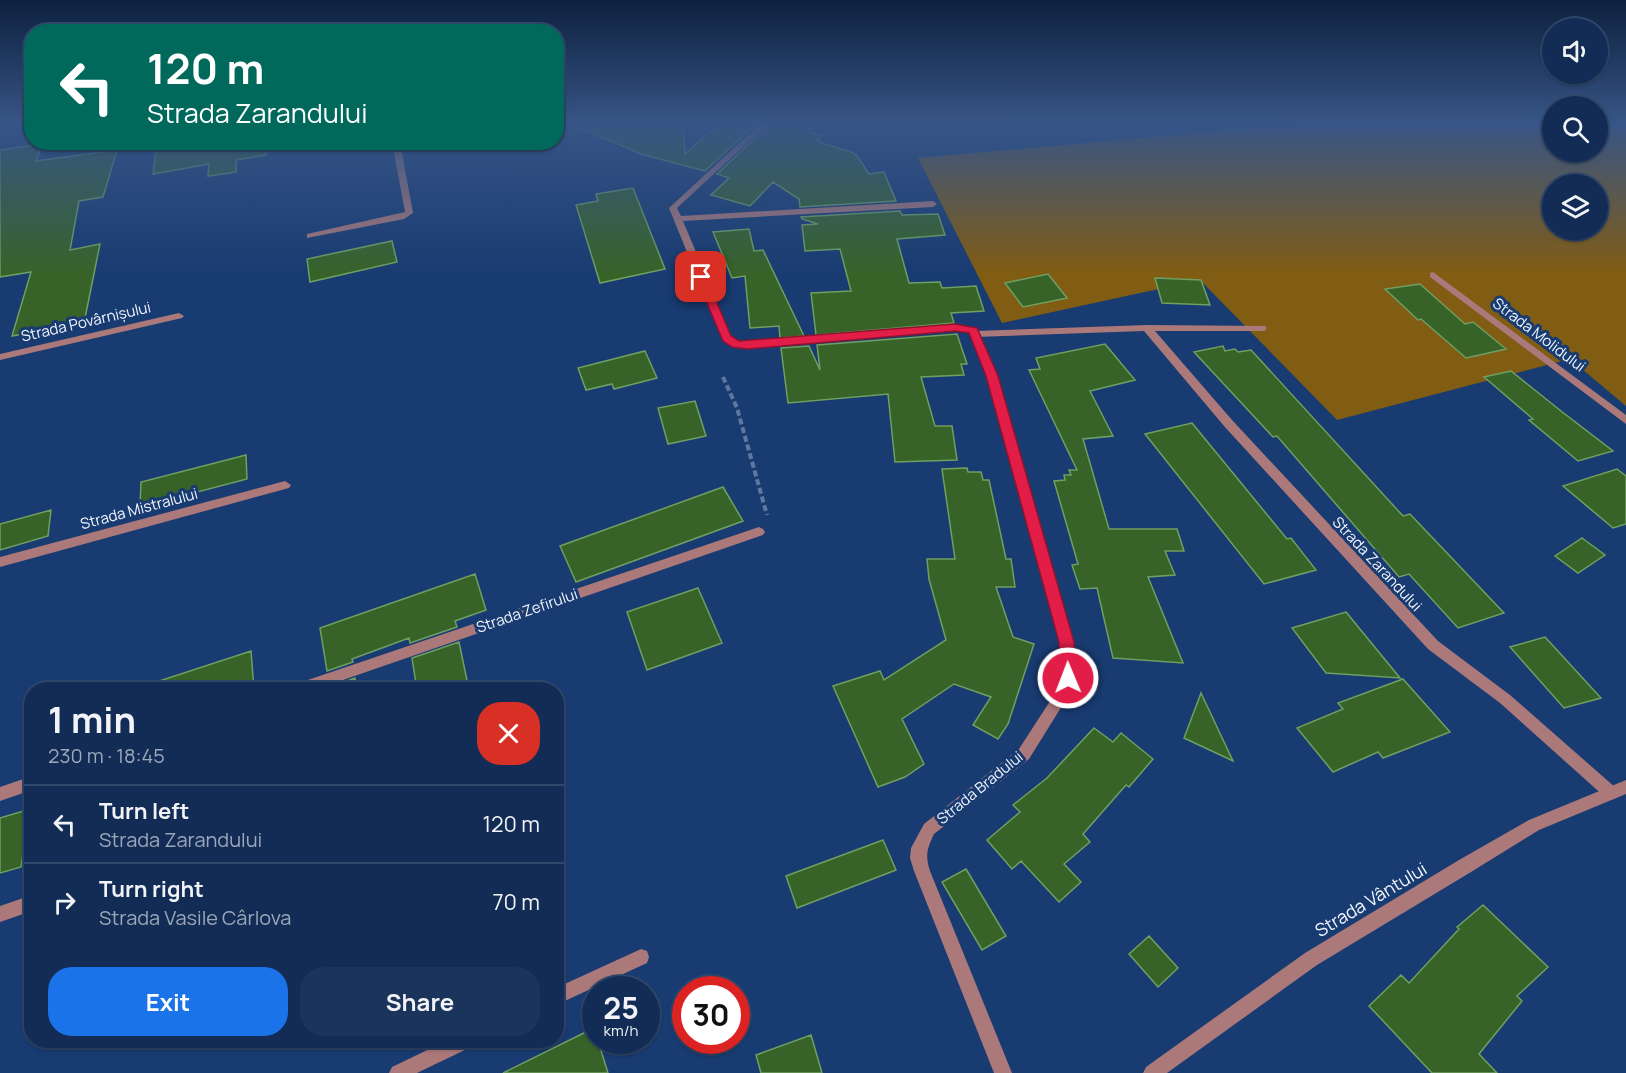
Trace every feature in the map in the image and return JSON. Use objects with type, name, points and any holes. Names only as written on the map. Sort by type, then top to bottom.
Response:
[{"type":"street","points":[[310,236],[409,213],[402,173]]},
{"type":"street","points":[[710,173],[674,208],[727,338],[736,344],[747,346],[944,329],[973,331],[1263,328]]},
{"type":"street","points":[[677,219],[933,204]]},
{"type":"street","name":"Strada Molidului","points":[[1433,275],[1626,420]]},
{"type":"street","name":"Strada Povârnișului","points":[[0,357],[179,316]]},
{"type":"street","name":"Strada Zarandului","points":[[1147,328],[1228,423],[1433,645],[1619,790]]},
{"type":"street","name":"Strada Bradului","points":[[973,331],[992,376],[1067,642],[1068,678],[1057,702],[1024,754],[929,830],[919,848],[918,858],[1003,1073]]},
{"type":"street","name":"Strada Mistralului","points":[[0,562],[285,485]]},
{"type":"street","name":"Strada Zefirului","points":[[319,682],[759,532]]},
{"type":"street","points":[[0,794],[24,786]]},
{"type":"street","name":"Strada Vântului","points":[[1152,1073],[1311,959],[1534,825],[1619,790]]},
{"type":"street","points":[[0,914],[24,906]]},
{"type":"street","points":[[564,993],[641,957]]},
{"type":"street","points":[[398,1073],[450,1048]]},
{"type":"path","points":[[723,377],[737,408],[767,515],[759,532]]},
{"type":"shaded area","points":[[926,173],[1626,173],[1626,406],[1570,359],[1337,420],[1200,280],[1002,323]]},
{"type":"building","points":[[0,173],[110,173],[103,197],[79,201],[70,250],[100,244],[84,323],[12,336],[31,272],[0,277]]},
{"type":"building","points":[[208,173],[228,173],[208,176]]},
{"type":"building","points":[[884,173],[896,201],[800,207],[799,199],[773,182],[750,206],[711,195],[729,178],[717,174]]},
{"type":"building","points":[[633,188],[665,269],[600,283],[576,205],[598,201],[596,194]]},
{"type":"building","points":[[900,211],[902,215],[938,214],[945,235],[897,239],[909,283],[940,282],[942,288],[976,286],[984,311],[951,313],[954,323],[816,335],[811,293],[851,291],[840,249],[805,251],[802,225],[818,224],[801,217]]},
{"type":"building","points":[[749,229],[754,251],[763,250],[804,336],[780,338],[779,326],[750,328],[745,276],[732,278],[713,232]]},
{"type":"building","points":[[392,241],[397,262],[310,282],[307,259]]},
{"type":"building","points":[[1048,274],[1067,298],[1023,307],[1005,283]]},
{"type":"building","points":[[1155,278],[1201,280],[1210,305],[1162,303]]},
{"type":"building","points":[[1420,284],[1465,324],[1473,322],[1506,349],[1466,358],[1421,319],[1418,320],[1385,289]]},
{"type":"building","points":[[957,334],[967,364],[961,364],[964,375],[921,377],[935,426],[952,426],[957,460],[895,462],[888,394],[788,403],[781,348],[809,346],[820,370],[817,345]]},
{"type":"building","points":[[1105,344],[1135,380],[1090,391],[1113,436],[1083,439],[1109,529],[1177,529],[1184,551],[1165,551],[1175,575],[1148,577],[1183,663],[1113,658],[1097,588],[1080,589],[1072,565],[1078,564],[1054,481],[1065,480],[1064,475],[1071,475],[1069,470],[1077,470],[1029,370],[1040,369],[1036,358]]},
{"type":"building","points":[[1223,346],[1225,351],[1251,350],[1403,516],[1410,514],[1504,613],[1458,628],[1409,574],[1399,577],[1277,436],[1273,437],[1194,352]]},
{"type":"building","points":[[645,351],[657,378],[614,389],[612,384],[586,390],[578,368]]},
{"type":"building","points":[[1511,371],[1613,451],[1578,461],[1529,420],[1533,419],[1484,377]]},
{"type":"building","points":[[695,401],[706,436],[668,444],[658,408]]},
{"type":"building","points":[[1192,423],[1287,539],[1291,538],[1316,570],[1264,584],[1145,434]]},
{"type":"building","points":[[246,455],[247,479],[140,507],[141,482]]},
{"type":"building","points":[[967,468],[968,472],[981,472],[983,480],[989,480],[1006,559],[1011,559],[1015,587],[996,587],[1013,637],[1034,644],[1008,724],[998,739],[973,725],[991,697],[954,684],[902,719],[924,764],[905,777],[878,787],[833,686],[880,671],[884,680],[946,640],[929,579],[927,559],[955,559],[942,469]]},
{"type":"building","points":[[1617,469],[1626,476],[1626,524],[1613,528],[1563,486]]},
{"type":"building","points":[[723,487],[743,521],[576,582],[560,546]]},
{"type":"building","points":[[51,510],[48,536],[0,550],[0,524]]},
{"type":"building","points":[[1582,538],[1605,555],[1578,573],[1555,556]]},
{"type":"building","points":[[475,574],[486,610],[455,621],[457,627],[410,643],[409,638],[327,671],[320,628]]},
{"type":"building","points":[[698,588],[722,643],[647,670],[627,612]]},
{"type":"building","points":[[1346,612],[1400,678],[1326,673],[1292,628]]},
{"type":"building","points":[[1545,637],[1601,698],[1564,708],[1510,647]]},
{"type":"building","points":[[459,642],[467,682],[416,682],[412,658]]},
{"type":"building","points":[[251,651],[253,682],[156,682]]},
{"type":"building","points":[[355,678],[356,682],[344,682]]},
{"type":"building","points":[[1403,679],[1450,732],[1383,758],[1378,752],[1333,772],[1297,728],[1343,709],[1338,703]]},
{"type":"building","points":[[1201,693],[1233,761],[1184,738]]},
{"type":"building","points":[[1094,728],[1113,742],[1121,733],[1153,759],[1129,787],[1126,785],[1083,834],[1090,842],[1064,864],[1081,882],[1059,902],[1021,861],[1012,869],[987,840],[1020,812],[1013,805],[1047,778]]},
{"type":"building","points":[[24,811],[24,848],[21,867],[0,873],[0,818]]},
{"type":"building","points":[[883,840],[896,870],[797,908],[786,876]]},
{"type":"building","points":[[966,869],[1006,936],[982,950],[942,882]]},
{"type":"building","points":[[1483,905],[1548,967],[1517,996],[1522,1001],[1479,1054],[1497,1073],[1432,1073],[1369,1006],[1401,975],[1409,983],[1459,929],[1457,927]]},
{"type":"building","points":[[1149,936],[1178,968],[1158,987],[1129,954]]},
{"type":"building","points":[[582,1034],[582,1054],[602,1054],[608,1073],[503,1073],[554,1048],[564,1048],[564,1043]]},
{"type":"building","points":[[811,1035],[822,1073],[761,1073],[756,1055]]},
{"type":"route","points":[[701,277],[727,338],[736,344],[747,346],[955,328],[973,330],[992,376],[1067,642],[1068,678]]}]
